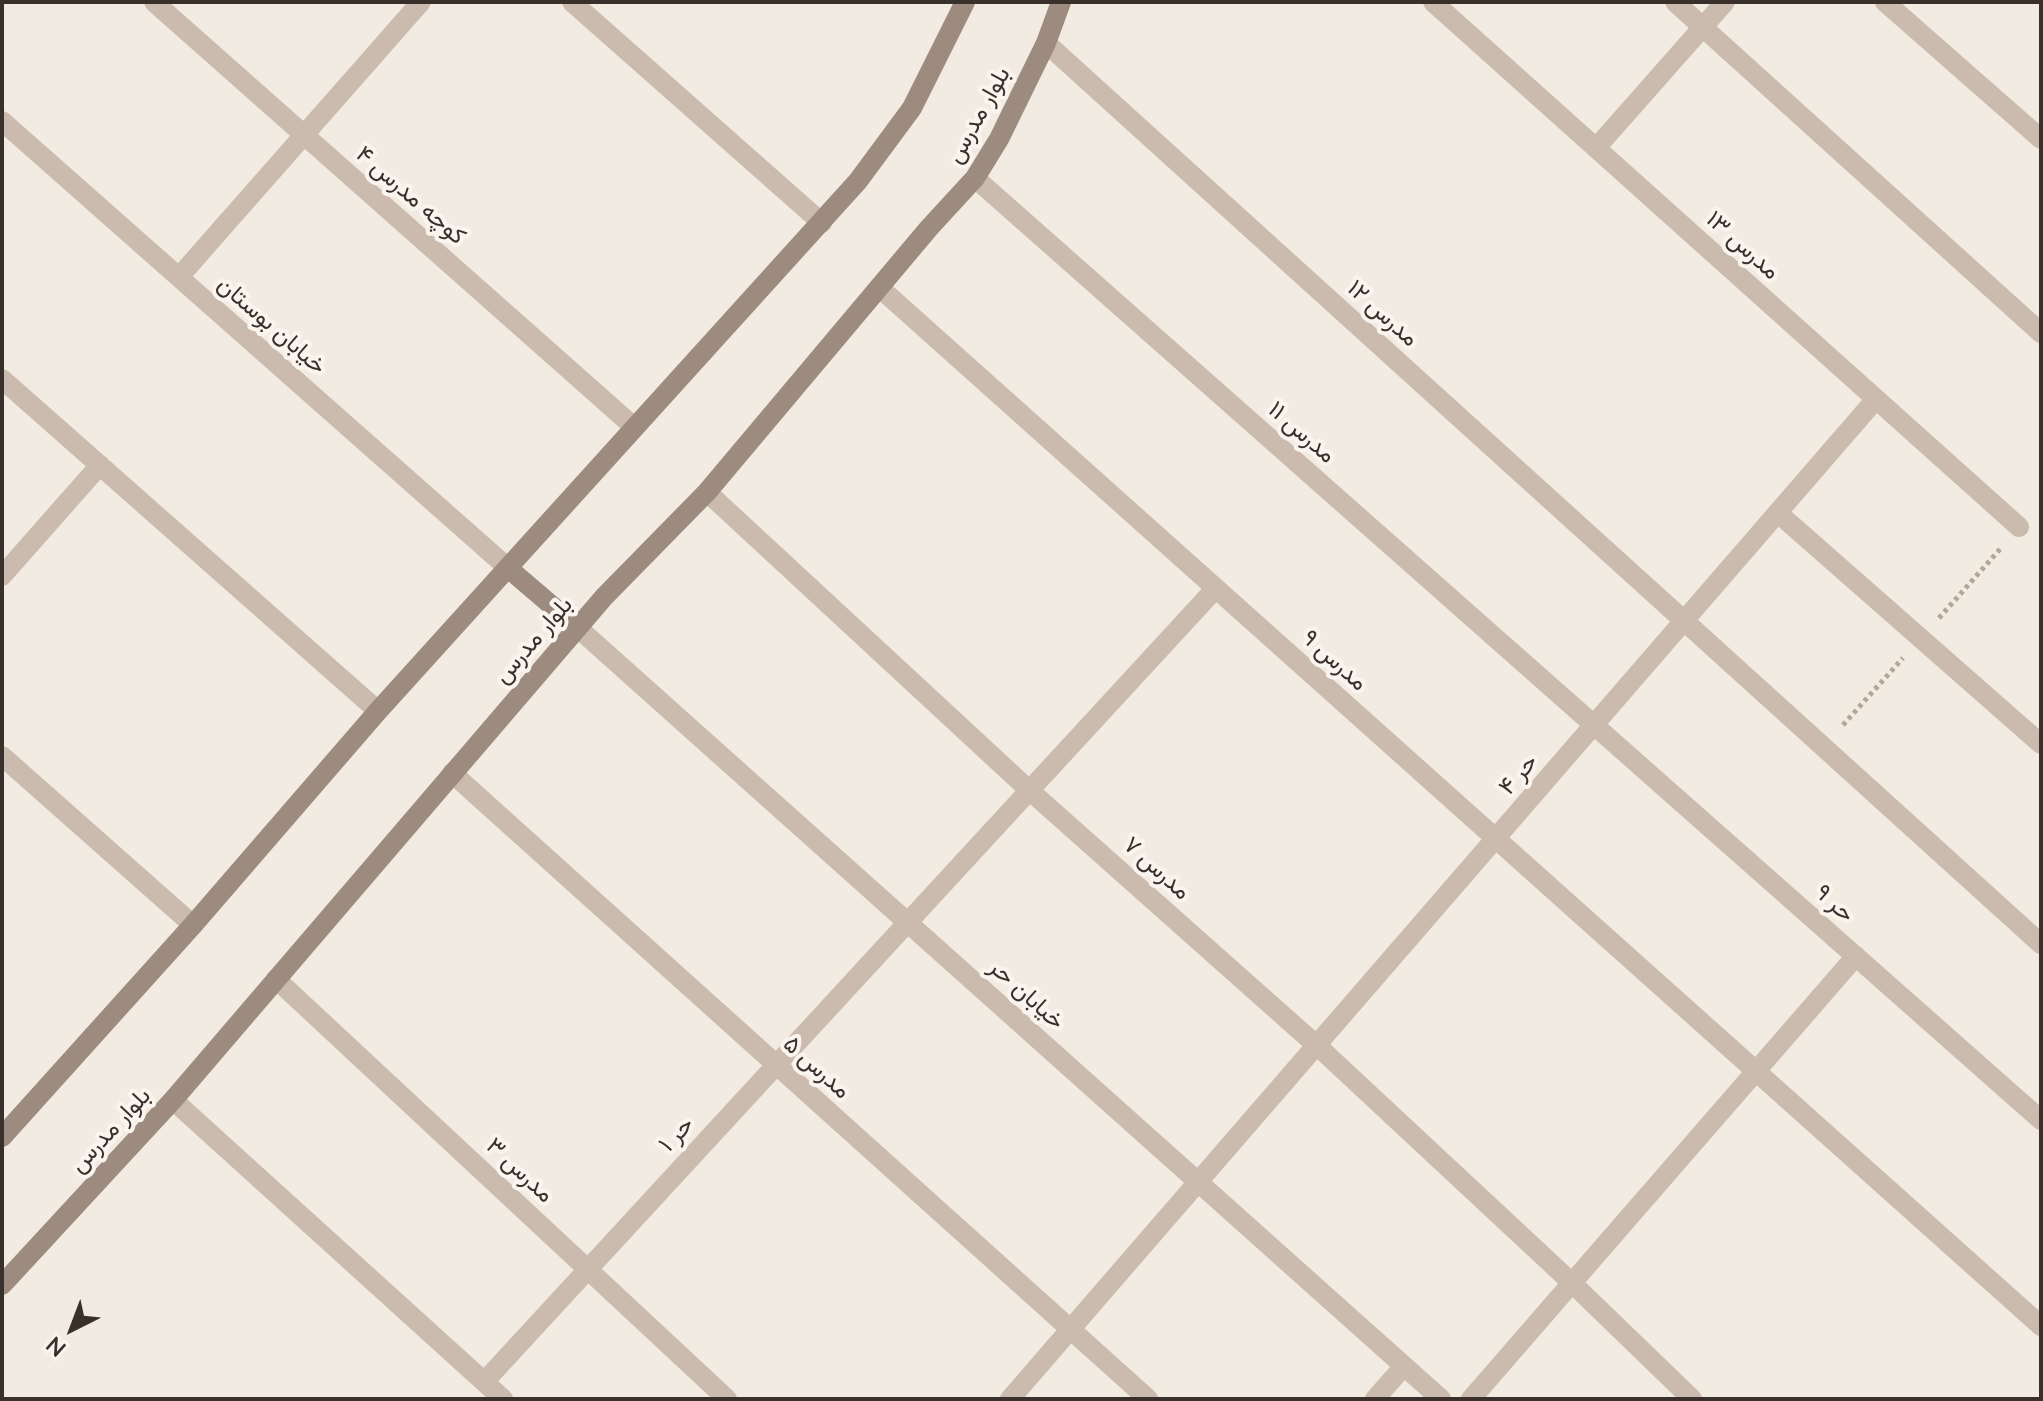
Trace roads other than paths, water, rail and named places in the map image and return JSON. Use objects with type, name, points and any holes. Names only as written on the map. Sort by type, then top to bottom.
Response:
[{"type":"main road","name":"بلوار مدرس","points":[[2,1285],[173,1100],[604,597],[707,492],[929,228],[975,178],[999,139],[1046,43],[1061,2]]},
{"type":"main road","points":[[3,1133],[193,925],[378,711],[858,181],[912,108],[964,3]]},
{"type":"main road","points":[[508,568],[578,628]]},
{"type":"street","name":"کوچه مدرس ۴","points":[[154,2],[634,427]]},
{"type":"street","points":[[179,277],[421,2]]},
{"type":"street","points":[[572,2],[822,223]]},
{"type":"street","name":"مدرس ۱۳","points":[[1433,2],[2019,527]]},
{"type":"street","points":[[1675,2],[2041,333]]},
{"type":"street","points":[[1596,148],[1725,2]]},
{"type":"street","points":[[1885,2],[2041,139]]},
{"type":"street","name":"مدرس ۱۲","points":[[1046,43],[2041,944]]},
{"type":"street","name":"خیابان بوستان","points":[[2,121],[508,568]]},
{"type":"street","name":"مدرس ۱۱","points":[[975,178],[1595,725]]},
{"type":"street","name":"مدرس ۹","points":[[880,288],[2041,1326]]},
{"type":"street","points":[[2,379],[378,711]]},
{"type":"street","name":"حر ۴","points":[[1010,1399],[1876,399]]},
{"type":"street","points":[[2,576],[100,465]]},
{"type":"street","name":"مدرس ۷","points":[[707,492],[1029,790],[1317,1046],[1692,1399]]},
{"type":"street","points":[[1778,513],[2041,744]]},
{"type":"street","name":"حر ۱","points":[[484,1382],[1216,588]]},
{"type":"street","name":"خیابان حر","points":[[578,628],[1441,1399]]},
{"type":"street","name":"حر ۹","points":[[1595,725],[2041,1120]]},
{"type":"street","points":[[2,756],[193,925]]},
{"type":"street","name":"مدرس ۵","points":[[452,773],[1148,1399]]},
{"type":"street","points":[[1471,1399],[1856,956]]},
{"type":"street","name":"مدرس ۳","points":[[276,979],[727,1399]]},
{"type":"street","points":[[173,1100],[503,1399]]},
{"type":"street","points":[[1375,1399],[1404,1366]]}]
